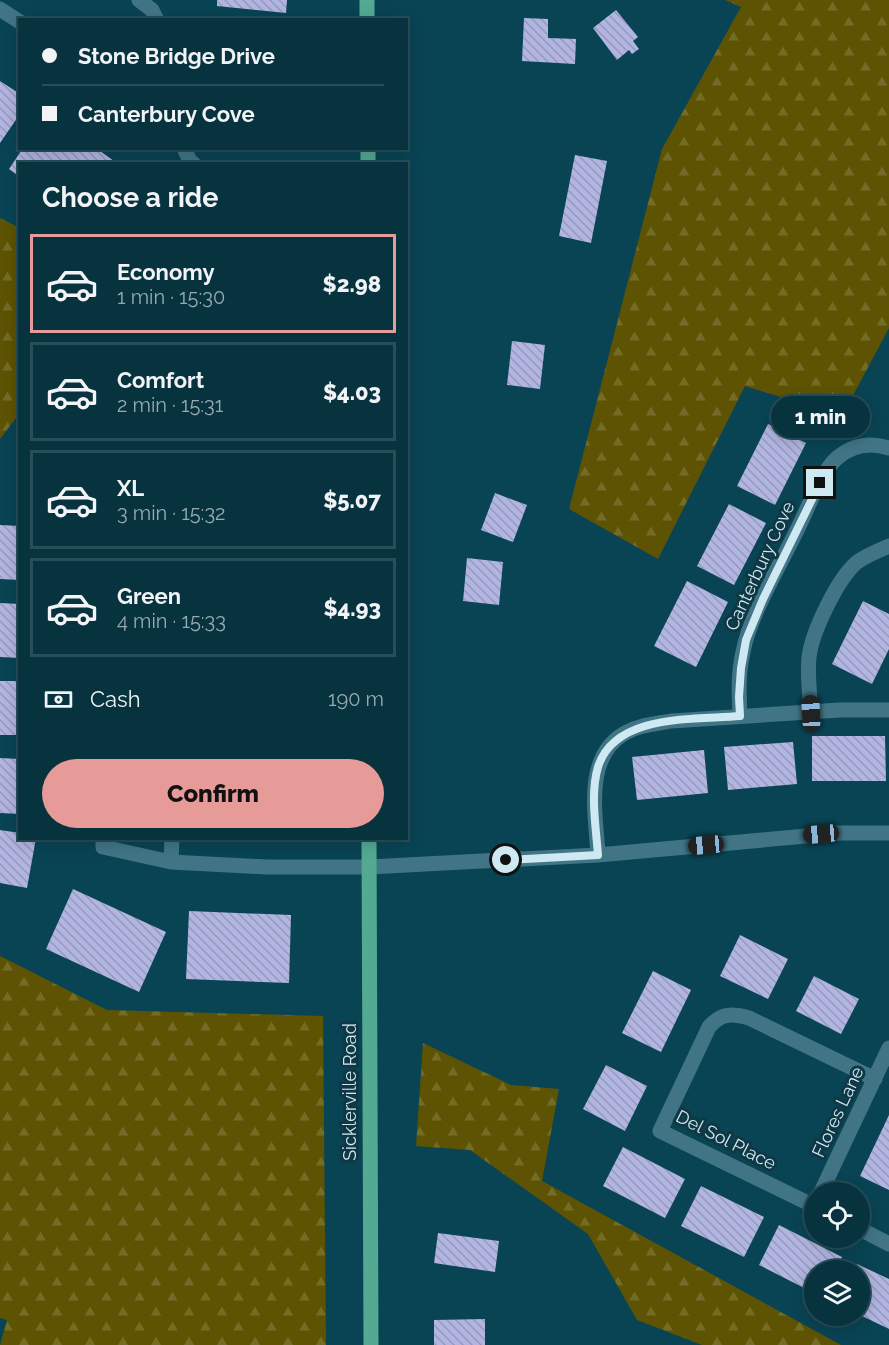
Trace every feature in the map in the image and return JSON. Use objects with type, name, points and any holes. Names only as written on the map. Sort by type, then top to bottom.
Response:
[{"type":"main road","points":[[367,0],[367,18]]},
{"type":"main road","name":"Sicklerville Road","points":[[369,840],[371,1345]]},
{"type":"street","points":[[139,0],[152,10],[156,18]]},
{"type":"street","points":[[0,9],[18,21]]},
{"type":"street","name":"Canterbury Cove","points":[[740,716],[741,668],[746,640],[763,599],[820,483],[835,460],[851,450],[870,444],[889,448]]},
{"type":"street","points":[[811,713],[809,656],[813,638],[842,579],[854,565],[868,555],[889,546]]},
{"type":"street","points":[[598,855],[595,797],[598,769],[608,749],[625,733],[643,726],[670,722],[740,716],[889,710]]},
{"type":"street","points":[[103,840],[103,847],[171,862],[267,867],[369,867],[598,855],[839,832],[889,833]]},
{"type":"street","points":[[171,862],[172,840]]},
{"type":"street","name":"Del Sol Place","points":[[804,1201],[660,1131],[709,1027],[722,1016],[735,1014],[749,1018],[875,1079]]},
{"type":"street","name":"Flores Lane","points":[[825,1182],[889,1048]]},
{"type":"street","points":[[870,1234],[889,1244]]},
{"type":"green space","points":[[725,0],[889,0],[889,328],[842,416],[745,386],[658,559],[569,509],[662,149],[741,7]]},
{"type":"green space","points":[[0,218],[18,227],[18,415],[0,439]]},
{"type":"green space","points":[[0,956],[107,1010],[323,1016],[326,1345],[0,1345],[7,1320],[0,1318]]},
{"type":"green space","points":[[423,1043],[511,1085],[559,1089],[542,1181],[841,1345],[702,1345],[637,1320],[588,1234],[470,1150],[416,1146]]},
{"type":"building","points":[[217,0],[287,0],[286,13],[217,6]]},
{"type":"building","points":[[616,10],[638,37],[633,41],[639,49],[632,54],[629,50],[617,60],[593,28]]},
{"type":"building","points":[[524,18],[548,19],[548,38],[576,39],[575,64],[522,61]]},
{"type":"building","points":[[0,81],[18,93],[18,117],[0,143]]},
{"type":"building","points":[[22,150],[99,150],[115,162],[18,162],[18,176],[9,169]]},
{"type":"building","points":[[575,155],[607,161],[591,243],[559,236]]},
{"type":"building","points":[[512,341],[545,345],[540,389],[507,385]]},
{"type":"building","points":[[768,424],[806,443],[775,505],[737,486]]},
{"type":"building","points":[[495,493],[527,505],[513,542],[481,530]]},
{"type":"building","points":[[729,504],[766,523],[734,585],[697,566]]},
{"type":"building","points":[[0,525],[18,526],[18,580],[0,579]]},
{"type":"building","points":[[467,558],[503,562],[499,605],[463,601]]},
{"type":"building","points":[[687,581],[728,602],[696,667],[654,646]]},
{"type":"building","points":[[863,601],[889,614],[889,649],[872,684],[832,664]]},
{"type":"building","points":[[0,603],[18,604],[18,658],[0,657]]},
{"type":"building","points":[[0,681],[18,681],[18,735],[0,735]]},
{"type":"building","points":[[812,736],[885,736],[886,781],[812,781]]},
{"type":"building","points":[[793,742],[797,784],[728,790],[724,747]]},
{"type":"building","points":[[704,750],[708,793],[637,800],[632,757]]},
{"type":"building","points":[[0,758],[18,759],[18,814],[0,813]]},
{"type":"building","points":[[0,830],[18,833],[18,840],[36,840],[27,888],[0,883]]},
{"type":"building","points":[[73,889],[166,932],[139,992],[46,949]]},
{"type":"building","points":[[189,911],[291,915],[289,983],[186,979]]},
{"type":"building","points":[[740,935],[788,959],[768,999],[720,976]]},
{"type":"building","points":[[653,971],[691,990],[661,1052],[622,1033]]},
{"type":"building","points":[[814,976],[859,999],[841,1034],[796,1011]]},
{"type":"building","points":[[606,1065],[647,1086],[625,1131],[583,1109]]},
{"type":"building","points":[[889,1115],[889,1190],[860,1176]]},
{"type":"building","points":[[623,1147],[685,1179],[665,1218],[603,1186]]},
{"type":"building","points":[[701,1186],[764,1217],[744,1257],[681,1226]]},
{"type":"building","points":[[779,1225],[804,1238],[804,1248],[824,1248],[842,1257],[840,1260],[804,1260],[804,1288],[759,1265]]},
{"type":"building","points":[[438,1233],[499,1241],[495,1272],[434,1263]]},
{"type":"building","points":[[870,1270],[889,1279],[889,1329],[870,1320]]},
{"type":"building","points":[[485,1319],[485,1345],[434,1345],[434,1320]]},
{"type":"route","points":[[506,860],[598,855],[595,797],[598,769],[608,749],[625,733],[643,726],[670,722],[740,716],[742,653],[750,628],[820,483]]}]
